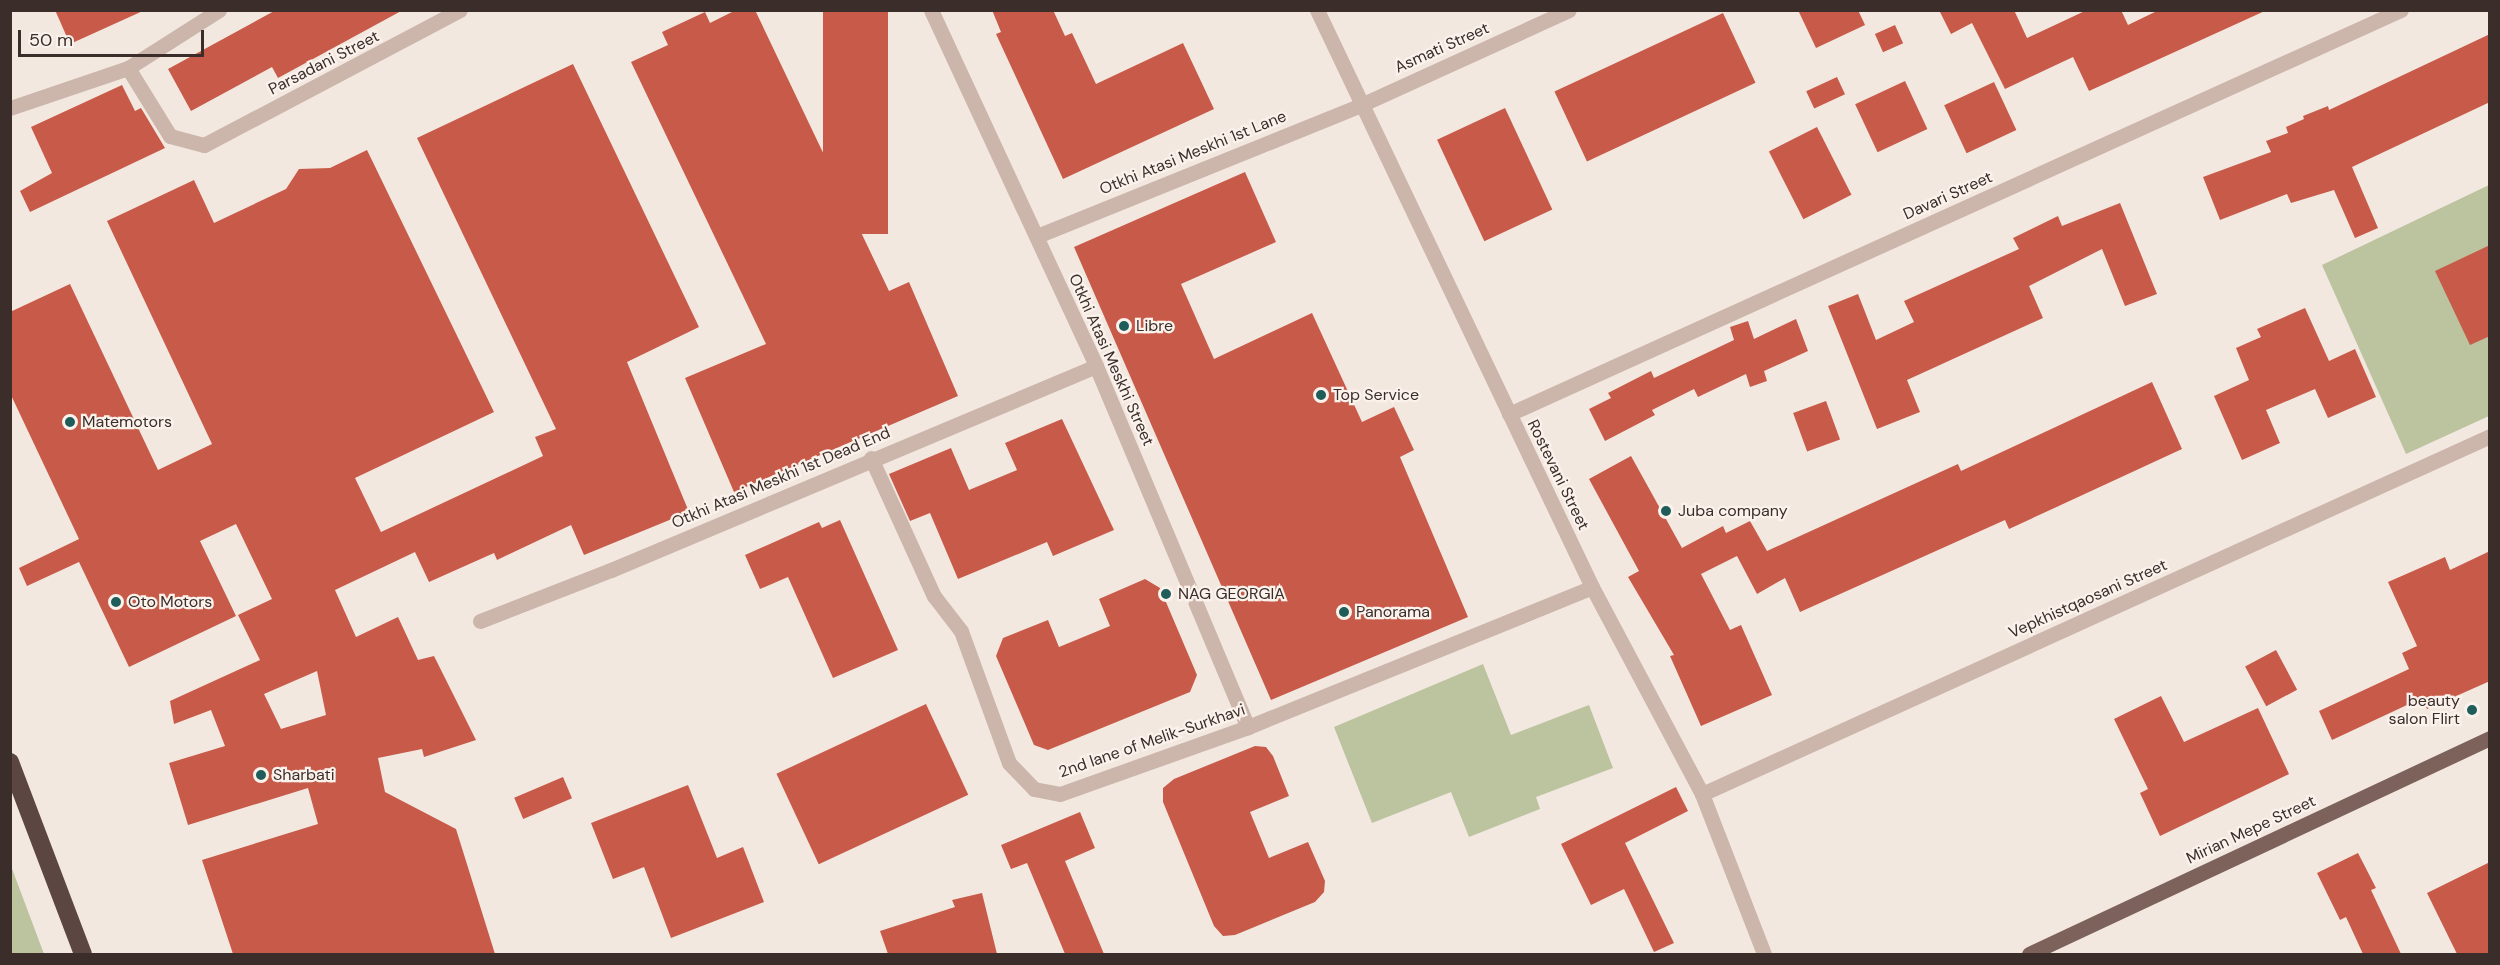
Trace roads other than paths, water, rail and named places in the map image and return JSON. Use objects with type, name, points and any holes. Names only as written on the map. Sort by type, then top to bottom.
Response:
[{"type":"highway","points":[[10,762],[83,954]]},
{"type":"main road","name":"Mirian Mepe Street","points":[[2028,954],[2490,738]]},
{"type":"street","points":[[10,108],[128,68],[219,10]]},
{"type":"street","name":"Parsadani Street","points":[[128,68],[170,136],[204,145],[460,10]]},
{"type":"street","name":"Otkhi Atasi Meskhi Street","points":[[931,10],[1095,366],[1248,727]]},
{"type":"street","name":"Rostevani Street","points":[[1317,10],[1592,587],[1702,794],[1764,954]]},
{"type":"street","name":"Asmati Street","points":[[1363,104],[1569,10]]},
{"type":"street","name":"Davari Street","points":[[1509,414],[2401,10]]},
{"type":"street","name":"Otkhi Atasi Meskhi 1st Lane","points":[[1036,236],[1363,104]]},
{"type":"street","name":"Otkhi Atasi Meskhi 1st Dead End","points":[[480,621],[611,570],[871,458],[1095,366]]},
{"type":"street","name":"Vepkhistqaosani Street","points":[[1702,794],[2490,436]]},
{"type":"street","name":"2nd lane of Melik-Surkhavi","points":[[871,458],[934,596],[961,631],[1010,763],[1034,789],[1060,794],[1248,727],[1592,587]]},
{"type":"place","name":"Libre","points":[[1124,326]]},
{"type":"place","name":"Top Service","points":[[1321,395]]},
{"type":"place","name":"Matemotors","points":[[70,422]]},
{"type":"place","name":"Juba company","points":[[1666,511]]},
{"type":"place","name":"NAG GEORGIA","points":[[1166,594]]},
{"type":"place","name":"Oto Motors","points":[[116,602]]},
{"type":"place","name":"Panorama","points":[[1344,612]]},
{"type":"place","name":"beauty salon Flirt","points":[[2472,710]]},
{"type":"place","name":"Sharbati","points":[[261,775]]}]
